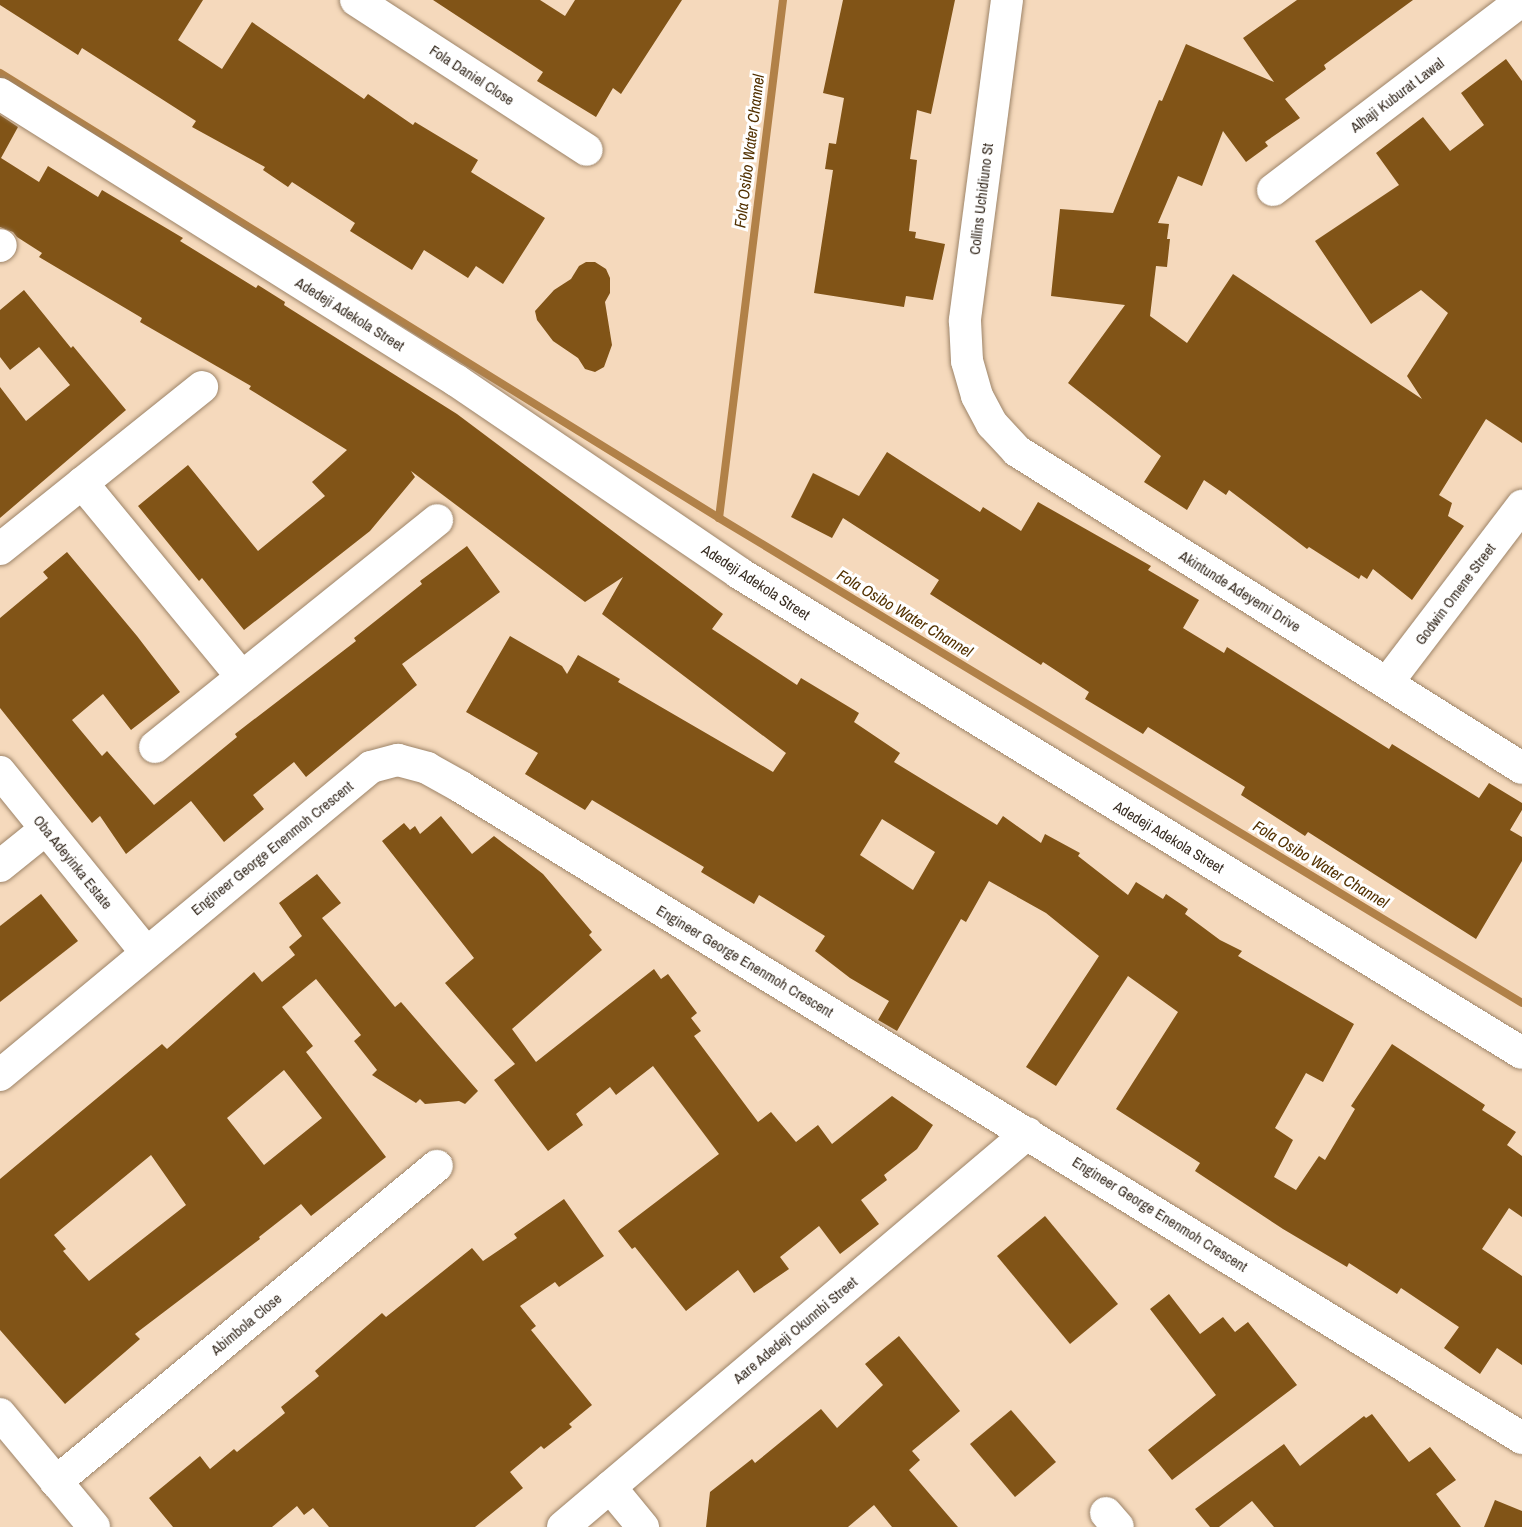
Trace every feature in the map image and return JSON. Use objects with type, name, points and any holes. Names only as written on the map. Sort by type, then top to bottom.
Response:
[{"type":"street","name":"Fola Daniel Close","points":[[357,0],[587,150]]},
{"type":"street","name":"Collins Uchidiuno St","points":[[977,396],[967,361],[965,321],[1007,0]]},
{"type":"street","name":"Alhaji Kuburat Lawal","points":[[1273,190],[1522,0]]},
{"type":"street","name":"Adedeji Adekola Street","points":[[0,94],[457,381],[739,573],[1522,1053]]},
{"type":"street","points":[[0,549],[202,387]]},
{"type":"street","name":"Akintunde Adeyemi Drive","points":[[977,396],[992,424],[1017,451],[1522,768]]},
{"type":"street","points":[[82,483],[242,677]]},
{"type":"street","name":"Godwin Omene Street","points":[[1387,683],[1522,506]]},
{"type":"street","points":[[155,747],[437,520]]},
{"type":"street","name":"Engineer George Enenmoh Crescent","points":[[0,1075],[146,951],[371,767],[398,760],[427,768],[461,787],[1522,1438]]},
{"type":"street","name":"Oba Adeyinka Estate","points":[[0,772],[146,951]]},
{"type":"street","points":[[0,866],[46,829]]},
{"type":"street","name":"Aare Adedeji Okunnbi Street","points":[[563,1527],[1028,1133]]},
{"type":"street","name":"Abimbola Close","points":[[56,1482],[436,1166]]},
{"type":"street","points":[[0,1414],[94,1527]]},
{"type":"street","points":[[610,1487],[643,1527]]},
{"type":"building","points":[[0,0],[203,0],[178,40],[222,69],[252,22],[364,99],[368,94],[413,125],[415,122],[478,160],[471,172],[545,218],[503,284],[476,266],[468,278],[424,250],[412,270],[350,231],[355,223],[292,182],[288,187],[263,170],[265,167],[192,127],[196,121],[82,48],[78,55],[0,5]]},
{"type":"building","points":[[433,0],[540,0],[565,16],[575,0],[682,0],[621,94],[613,88],[596,117],[537,81],[543,72]]},
{"type":"building","points":[[843,0],[955,0],[931,114],[917,110],[910,159],[917,160],[909,231],[916,232],[915,238],[945,244],[933,300],[906,296],[904,307],[814,293],[833,170],[825,169],[829,143],[836,144],[844,98],[823,93]]},
{"type":"building","points":[[1297,0],[1413,0],[1324,65],[1326,69],[1285,99],[1300,118],[1265,142],[1268,146],[1246,162],[1223,131],[1202,186],[1178,176],[1158,223],[1169,224],[1167,239],[1170,239],[1167,267],[1156,266],[1150,316],[1187,343],[1233,274],[1422,399],[1407,376],[1448,313],[1421,290],[1371,324],[1315,241],[1399,185],[1376,153],[1423,117],[1450,151],[1484,125],[1461,93],[1506,59],[1522,81],[1522,443],[1486,419],[1439,495],[1452,503],[1448,516],[1464,526],[1412,600],[1373,569],[1367,579],[1361,575],[1359,579],[1309,547],[1307,549],[1229,490],[1226,495],[1204,480],[1187,510],[1144,482],[1161,456],[1068,383],[1125,305],[1051,296],[1060,209],[1113,213],[1159,100],[1162,101],[1186,44],[1274,82],[1243,38]]},
{"type":"building","points":[[0,115],[18,127],[1,158],[39,182],[48,166],[98,197],[102,190],[183,238],[180,241],[256,288],[258,285],[285,302],[284,305],[457,414],[723,614],[712,629],[797,685],[801,678],[859,713],[854,722],[900,753],[894,762],[997,825],[1003,816],[1041,843],[1045,834],[1080,853],[1078,856],[1128,895],[1136,882],[1163,899],[1166,894],[1188,909],[1185,914],[1220,940],[1242,951],[1238,956],[1354,1024],[1323,1082],[1306,1073],[1275,1128],[1293,1140],[1274,1177],[1296,1190],[1319,1156],[1325,1160],[1355,1109],[1351,1106],[1392,1044],[1485,1105],[1482,1110],[1516,1132],[1507,1145],[1522,1156],[1522,1217],[1509,1208],[1482,1249],[1522,1276],[1522,1365],[1497,1348],[1480,1374],[1444,1348],[1459,1327],[1401,1288],[1397,1294],[1349,1263],[1347,1267],[1283,1229],[1195,1171],[1200,1163],[1116,1109],[1178,1012],[1128,976],[1056,1086],[1026,1067],[1099,956],[1046,913],[989,881],[966,922],[961,919],[897,1031],[878,1020],[889,1001],[850,978],[815,951],[825,936],[759,895],[754,904],[701,872],[704,867],[592,800],[585,810],[525,774],[538,753],[466,712],[510,636],[562,666],[567,674],[578,655],[620,679],[618,682],[773,772],[786,753],[602,614],[623,577],[585,602],[411,471],[415,477],[370,531],[244,630],[202,578],[199,581],[138,506],[188,465],[258,551],[325,496],[312,482],[347,450],[249,389],[251,386],[140,322],[142,318],[39,257],[42,253],[13,232],[0,227]],"holes":[[[882,819],[935,852],[913,890],[860,855]]]},
{"type":"building","points":[[586,262],[595,262],[606,269],[610,278],[610,293],[605,302],[612,345],[604,367],[595,372],[585,369],[578,358],[553,341],[537,320],[535,311],[554,290],[571,279],[579,266]]},
{"type":"building","points":[[24,290],[126,410],[0,518],[0,387],[26,421],[70,385],[39,347],[10,370],[0,357],[0,310]]},
{"type":"building","points":[[887,452],[980,512],[983,507],[1021,531],[1038,502],[1151,566],[1148,570],[1199,600],[1183,628],[1224,653],[1227,647],[1389,749],[1392,744],[1479,798],[1489,783],[1522,803],[1522,810],[1510,830],[1522,837],[1522,861],[1476,939],[1308,832],[1305,836],[1241,795],[1245,787],[1148,727],[1143,734],[1085,699],[1089,692],[1043,662],[1041,665],[930,594],[939,580],[843,518],[832,538],[791,517],[813,473],[859,496]]},
{"type":"building","points":[[467,546],[500,592],[402,664],[417,685],[306,777],[294,762],[253,795],[264,809],[224,842],[191,801],[126,854],[100,816],[92,823],[0,708],[0,618],[48,578],[43,572],[67,552],[180,692],[131,730],[103,694],[72,720],[102,756],[107,751],[154,805],[237,737],[235,734],[356,641],[354,638],[422,584],[420,581]]},
{"type":"building","points":[[441,816],[472,854],[494,836],[543,874],[592,932],[589,935],[602,950],[512,1029],[536,1062],[654,969],[661,979],[668,974],[697,1013],[691,1018],[701,1031],[694,1036],[758,1122],[771,1112],[796,1142],[818,1125],[832,1144],[892,1096],[933,1125],[917,1149],[884,1175],[887,1180],[861,1200],[879,1224],[840,1254],[819,1226],[780,1257],[789,1269],[754,1293],[738,1270],[686,1311],[635,1247],[632,1249],[618,1231],[719,1154],[653,1066],[616,1095],[610,1087],[576,1114],[583,1125],[548,1151],[494,1080],[515,1064],[445,983],[474,958],[382,841],[404,823],[410,830],[415,826],[420,834]]},
{"type":"building","points":[[317,874],[341,903],[322,918],[395,1007],[401,1002],[478,1091],[465,1104],[459,1101],[425,1104],[420,1099],[416,1103],[372,1075],[377,1070],[354,1041],[361,1035],[316,979],[282,1007],[313,1046],[306,1052],[386,1157],[311,1216],[301,1204],[259,1237],[260,1239],[135,1334],[140,1339],[65,1404],[0,1330],[0,1179],[162,1044],[167,1049],[254,972],[262,982],[295,955],[289,947],[302,936],[279,903]],"holes":[[[284,1070],[322,1118],[264,1165],[227,1118]],[[151,1155],[186,1205],[89,1281],[63,1251],[66,1249],[54,1235]]]},
{"type":"building","points":[[41,894],[78,941],[0,1002],[0,926]]},
{"type":"building","points":[[564,1199],[604,1256],[559,1287],[555,1282],[520,1306],[536,1326],[531,1330],[592,1405],[569,1424],[572,1427],[544,1449],[541,1446],[510,1472],[523,1488],[475,1527],[329,1527],[313,1508],[304,1515],[297,1506],[272,1527],[173,1527],[149,1498],[200,1456],[210,1469],[234,1449],[237,1452],[285,1413],[281,1407],[319,1376],[315,1371],[382,1313],[386,1317],[472,1248],[483,1261],[517,1238],[514,1234]]},
{"type":"building","points":[[1045,1216],[1118,1304],[1070,1344],[997,1256]]},
{"type":"building","points":[[1169,1294],[1200,1334],[1223,1317],[1235,1332],[1248,1322],[1297,1385],[1172,1480],[1148,1450],[1216,1395],[1150,1309]]},
{"type":"building","points":[[899,1336],[960,1411],[912,1451],[920,1460],[909,1470],[958,1527],[892,1527],[874,1505],[848,1527],[706,1527],[710,1492],[752,1459],[755,1463],[821,1409],[837,1428],[883,1385],[865,1364]]},
{"type":"building","points":[[1011,1410],[1056,1462],[1015,1497],[970,1444]]},
{"type":"building","points":[[1372,1414],[1409,1462],[1430,1447],[1456,1480],[1436,1494],[1461,1527],[1274,1527],[1252,1501],[1219,1527],[1210,1527],[1195,1509],[1284,1444],[1300,1466],[1364,1416],[1366,1418]]},
{"type":"building","points":[[1495,1500],[1522,1511],[1522,1527],[1484,1527]]},
{"type":"waterway","name":"Fola Osibo Water Channel","points":[[783,0],[719,518],[1522,1003]]},
{"type":"waterway","points":[[0,73],[719,518]]}]
